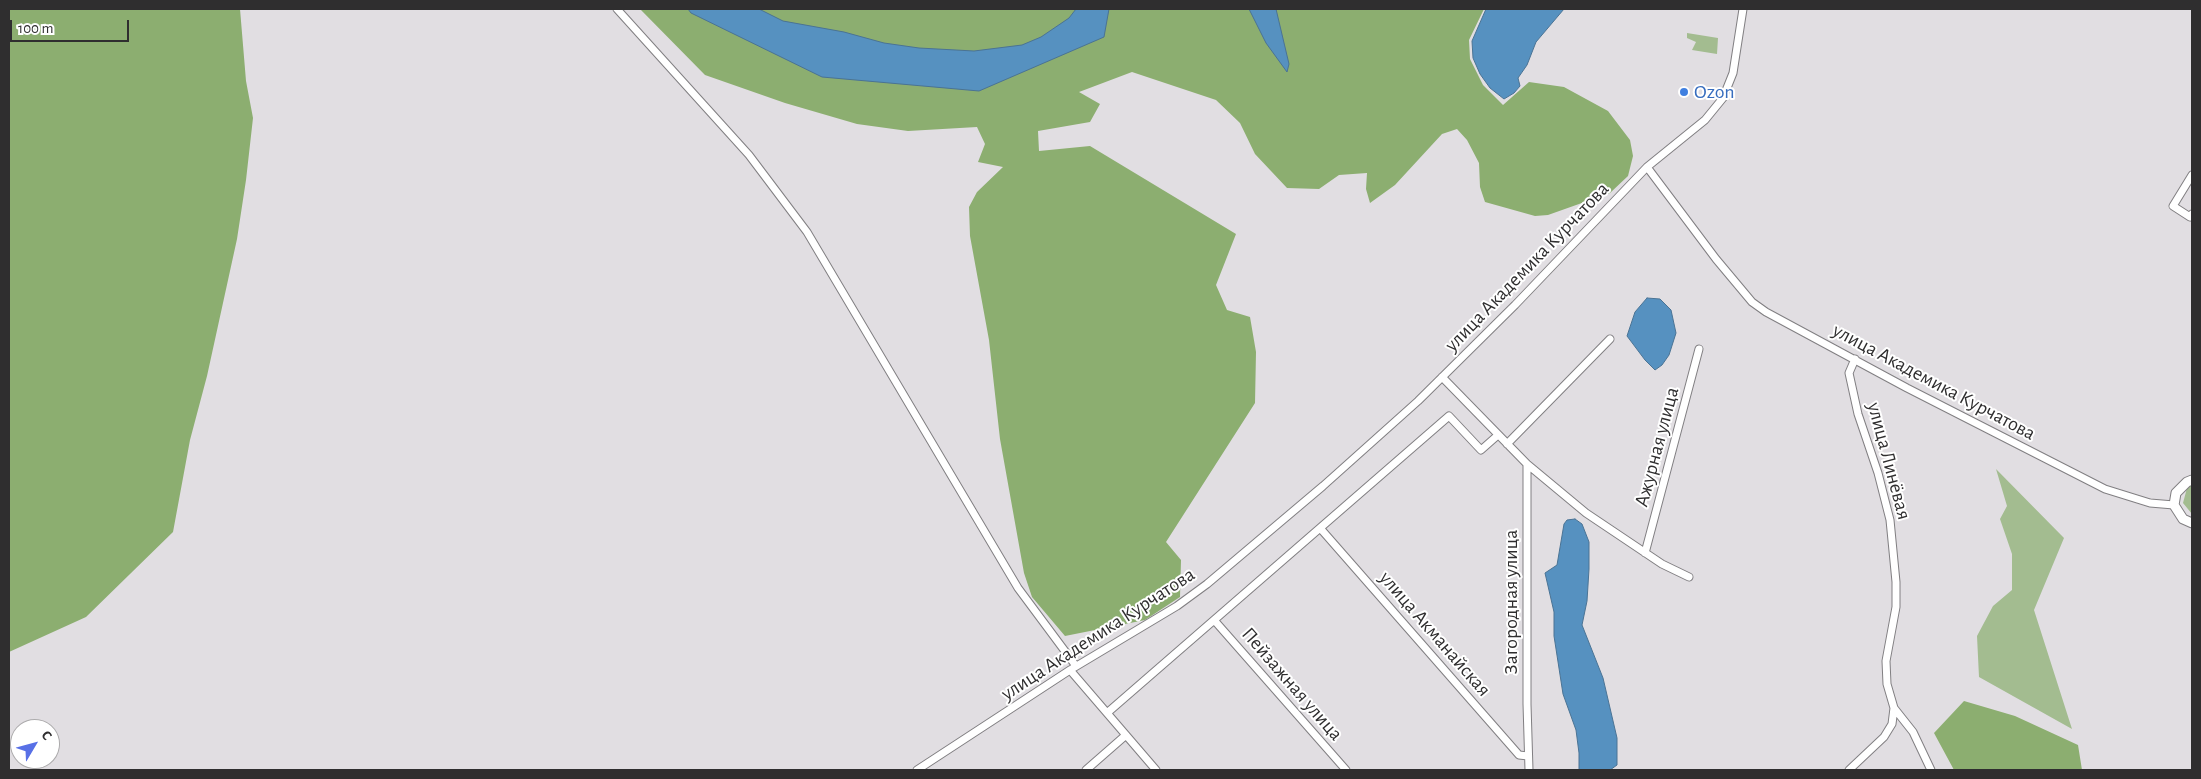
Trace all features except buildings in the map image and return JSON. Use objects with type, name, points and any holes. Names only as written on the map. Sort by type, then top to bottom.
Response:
[{"type":"street","points":[[616,9],[749,155],[808,232],[1018,588],[1073,668],[1107,713],[1156,770]]},
{"type":"street","points":[[1647,167],[1705,120],[1723,98],[1734,68],[1742,9]]},
{"type":"street","name":"улица Академика Курчатова","points":[[917,770],[1073,668],[1177,606],[1207,584],[1323,486],[1442,377],[1515,305],[1647,167],[1752,302],[1855,359],[2105,489],[2150,503],[2174,505]]},
{"type":"street","points":[[2192,175],[2173,206],[2190,217],[2192,214]]},
{"type":"street","points":[[1507,444],[1610,339]]},
{"type":"street","name":"Ажурная улица","points":[[1645,553],[1699,349]]},
{"type":"street","name":"улица Линёвая","points":[[1855,359],[1849,373],[1856,406],[1878,473],[1890,520],[1896,582],[1896,607],[1886,661],[1887,684],[1894,708],[1913,732],[1930,770]]},
{"type":"street","points":[[1442,377],[1527,464],[1586,513],[1645,553],[1689,578]]},
{"type":"street","points":[[1107,713],[1449,416],[1481,450],[1498,435]]},
{"type":"street","name":"Загородная улица","points":[[1527,464],[1529,770]]},
{"type":"street","points":[[2192,480],[2187,482],[2176,493],[2174,505],[2183,519],[2192,523]]},
{"type":"street","name":"улица Акманайская","points":[[1320,528],[1519,754],[1528,756]]},
{"type":"street","name":"Пейзажная улица","points":[[1214,620],[1346,770]]},
{"type":"street","points":[[1849,770],[1884,737],[1892,724],[1894,708]]},
{"type":"street","points":[[1086,770],[1126,735]]},
{"type":"green space","points":[[9,9],[240,9],[246,81],[253,118],[237,239],[207,376],[190,440],[173,532],[86,617],[9,652]]},
{"type":"green space","points":[[640,9],[1484,9],[1469,40],[1470,59],[1483,85],[1503,105],[1529,82],[1564,87],[1608,111],[1630,140],[1633,156],[1628,176],[1610,193],[1548,215],[1535,216],[1485,202],[1480,187],[1479,163],[1467,140],[1457,129],[1442,134],[1395,185],[1370,203],[1366,189],[1367,173],[1339,175],[1319,189],[1287,188],[1255,154],[1240,123],[1216,100],[1132,72],[1079,92],[1100,104],[1090,122],[1038,131],[1039,151],[1090,146],[1236,234],[1216,285],[1227,310],[1250,317],[1256,352],[1255,403],[1166,542],[1181,560],[1180,597],[1145,620],[1065,636],[1032,597],[1024,573],[1000,439],[989,340],[970,236],[969,207],[977,192],[1003,167],[978,162],[985,144],[977,127],[908,131],[857,124],[785,103],[705,75]]},
{"type":"green space","points":[[1687,33],[1718,38],[1717,54],[1692,50],[1696,42],[1687,38]]},
{"type":"green space","points":[[1996,469],[2064,538],[2034,610],[2072,729],[1979,677],[1977,636],[1993,606],[2012,590],[2012,554],[2000,519],[2007,506]]},
{"type":"green space","points":[[2192,484],[2192,514],[2183,503],[2187,488]]},
{"type":"green space","points":[[1964,701],[2015,716],[2078,745],[2082,770],[1954,770],[1934,733]]},
{"type":"water","points":[[688,9],[759,9],[783,21],[844,32],[884,43],[919,48],[974,51],[1022,45],[1041,37],[1069,18],[1076,9],[1109,9],[1104,37],[979,91],[822,77],[691,13]]},
{"type":"water","points":[[1249,9],[1276,9],[1289,64],[1287,72],[1266,43]]},
{"type":"water","points":[[1486,9],[1564,9],[1536,42],[1527,65],[1518,78],[1520,86],[1514,93],[1504,99],[1490,88],[1480,74],[1473,58],[1472,41]]},
{"type":"water","points":[[1647,298],[1660,299],[1671,310],[1676,333],[1669,355],[1662,365],[1655,370],[1627,336],[1635,312]]},
{"type":"water","points":[[1575,519],[1582,524],[1589,542],[1587,601],[1582,625],[1603,678],[1617,738],[1617,765],[1610,770],[1579,770],[1576,730],[1563,694],[1554,636],[1554,612],[1545,573],[1557,565],[1564,524],[1567,520]]},
{"type":"place","name":"Ozon","points":[[1684,92]]}]
